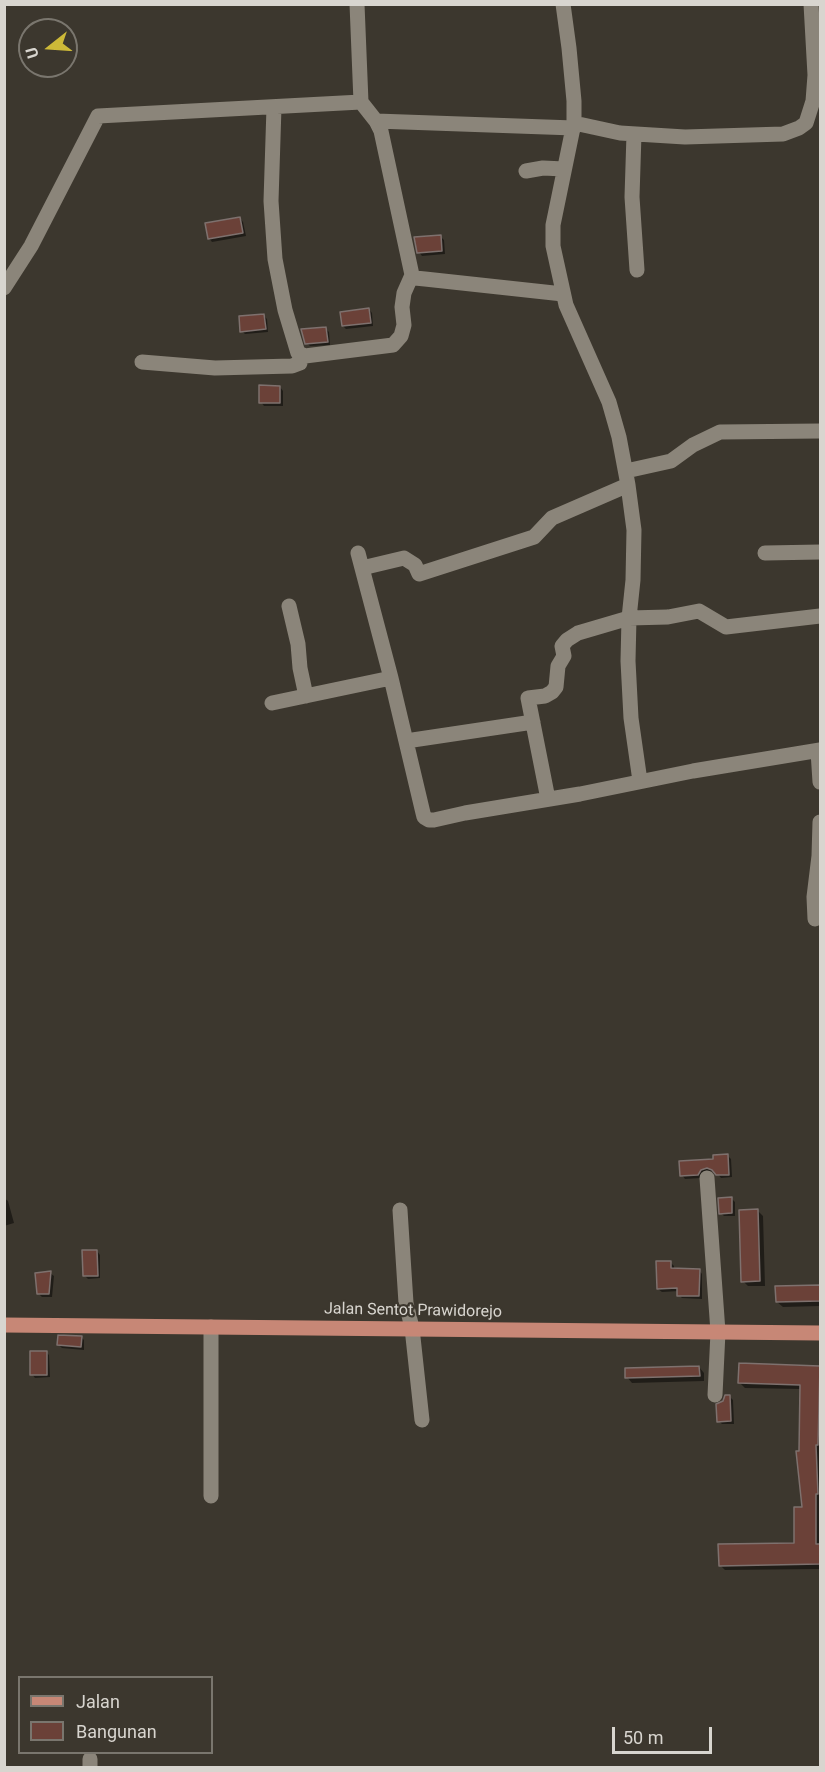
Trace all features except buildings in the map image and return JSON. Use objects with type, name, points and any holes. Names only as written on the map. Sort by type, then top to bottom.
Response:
[{"type":"main road","name":"Jalan Sentot Prawidorejo","points":[[4,1325],[820,1333]]},
{"type":"street","points":[[300,355],[393,345],[401,336],[404,325],[402,307],[404,293],[412,275],[383,142],[376,121],[361,102],[357,4]]},
{"type":"street","points":[[563,4],[569,48],[574,125],[553,225],[553,246],[563,294],[609,402],[627,478],[634,530],[628,661],[631,718],[640,782]]},
{"type":"street","points":[[376,121],[574,125],[620,133],[685,137],[791,132],[806,123],[817,100],[811,4]]},
{"type":"street","points":[[4,288],[31,246],[98,116],[361,102]]},
{"type":"street","points":[[142,362],[215,368],[292,366],[300,363],[300,355],[285,310],[275,259],[271,201],[274,107]]},
{"type":"street","points":[[634,134],[632,197],[637,270]]},
{"type":"street","points":[[526,171],[543,168],[564,169]]},
{"type":"street","points":[[412,275],[416,278],[563,294]]},
{"type":"street","points":[[362,568],[404,558],[415,565],[419,573],[534,537],[552,518],[627,478],[671,461],[701,441],[720,432],[820,430]]},
{"type":"street","points":[[765,553],[820,552]]},
{"type":"street","points":[[358,553],[392,678],[424,817],[429,820],[693,771],[819,751],[820,782]]},
{"type":"street","points":[[289,606],[306,696]]},
{"type":"street","points":[[548,799],[528,698],[545,696],[556,687],[558,666],[564,656],[562,646],[567,640],[578,633],[629,618],[668,617],[699,611],[726,627],[820,616]]},
{"type":"street","points":[[272,703],[392,678]]},
{"type":"street","points":[[406,741],[533,722]]},
{"type":"street","points":[[815,919],[814,897],[820,822]]},
{"type":"street","points":[[706,1178],[718,1332],[715,1395]]},
{"type":"street","points":[[400,1210],[406,1303],[412,1328],[422,1420]]},
{"type":"street","points":[[211,1327],[212,1496]]}]
